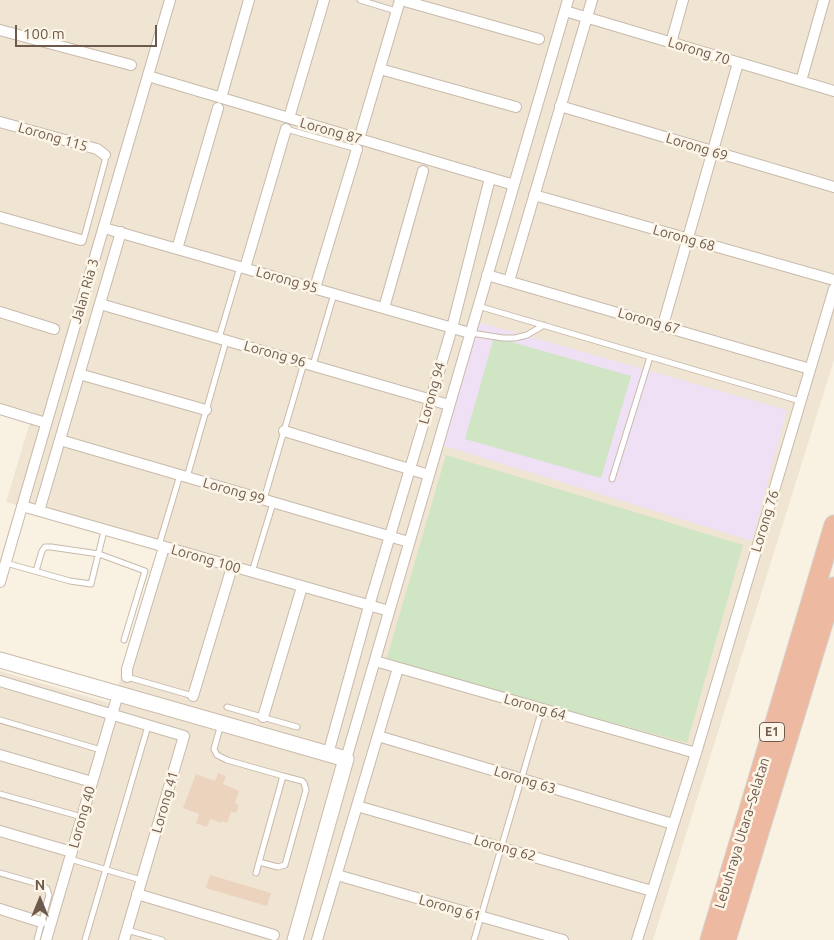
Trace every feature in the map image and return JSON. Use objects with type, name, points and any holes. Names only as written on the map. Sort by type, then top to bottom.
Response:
[{"type":"highway","name":"Lebuhraya Utara–Selatan","points":[[710,940],[834,525]]},
{"type":"highway","name":"Lebuhraya Utara–Selatan","points":[[726,940],[834,587]]},
{"type":"street","name":"Jalan Ria 3","points":[[0,582],[170,0]]},
{"type":"street","points":[[177,249],[249,0]]},
{"type":"street","points":[[243,268],[324,0]]},
{"type":"street","points":[[315,288],[401,0],[539,39]]},
{"type":"street","points":[[297,939],[374,661],[568,0]]},
{"type":"street","points":[[509,281],[592,0]]},
{"type":"street","points":[[671,43],[683,0]]},
{"type":"street","points":[[801,82],[824,0]]},
{"type":"street","name":"Lorong 70","points":[[565,11],[834,91]]},
{"type":"street","points":[[0,30],[131,65]]},
{"type":"street","points":[[663,325],[689,240],[738,63]]},
{"type":"street","points":[[380,69],[516,107]]},
{"type":"street","name":"Lorong 87","points":[[148,76],[219,103],[358,144],[514,185]]},
{"type":"street","name":"Lorong 69","points":[[560,106],[834,187]]},
{"type":"street","name":"Lorong 115","points":[[0,122],[97,149],[105,155]]},
{"type":"street","points":[[384,308],[423,171]]},
{"type":"street","name":"Lorong 94","points":[[328,754],[369,606],[452,328],[490,178]]},
{"type":"street","name":"Lorong 68","points":[[534,194],[689,240],[834,280]]},
{"type":"street","points":[[0,217],[80,240]]},
{"type":"street","name":"Lorong 95","points":[[104,228],[470,333]]},
{"type":"street","points":[[39,511],[120,232]]},
{"type":"street","name":"Lorong 67","points":[[487,275],[810,369]]},
{"type":"street","name":"Lorong 76","points":[[637,940],[696,753],[834,289]]},
{"type":"street","name":"Lorong 96","points":[[100,304],[449,405]]},
{"type":"street","points":[[0,312],[54,328]]},
{"type":"street","points":[[79,374],[206,410]]},
{"type":"street","points":[[0,409],[46,423]]},
{"type":"street","points":[[284,431],[429,475]]},
{"type":"street","name":"Lorong 99","points":[[60,440],[409,542]]},
{"type":"street","name":"Lorong 100","points":[[22,506],[389,611]]},
{"type":"street","points":[[127,677],[126,669],[162,546]]},
{"type":"street","points":[[193,696],[232,566]]},
{"type":"street","points":[[263,717],[302,586]]},
{"type":"street","points":[[0,660],[346,759]]},
{"type":"street","name":"Lorong 64","points":[[374,661],[696,753]]},
{"type":"street","points":[[317,940],[398,668]]},
{"type":"street","name":"Lorong 41","points":[[0,681],[184,736],[126,935]]},
{"type":"street","name":"Lorong 40","points":[[46,940],[118,694]]},
{"type":"street","name":"Lorong 63","points":[[378,736],[673,824]]},
{"type":"street","points":[[0,755],[92,782]]},
{"type":"street","name":"Lorong 62","points":[[357,806],[652,891]]},
{"type":"street","points":[[0,831],[71,855]]},
{"type":"street","name":"Lorong 61","points":[[336,875],[563,940]]},
{"type":"street","points":[[137,894],[273,937]]},
{"type":"street","points":[[0,909],[41,922]]},
{"type":"lane","points":[[360,0],[397,11]]},
{"type":"lane","name":"Lorong 115","points":[[80,240],[84,238],[105,155]]},
{"type":"lane","points":[[162,546],[183,476],[206,410],[243,268]]},
{"type":"lane","points":[[252,572],[284,431],[334,294]]},
{"type":"lane","points":[[478,306],[800,401]]},
{"type":"lane","points":[[470,333],[515,338],[527,335],[544,325]]},
{"type":"lane","points":[[612,479],[650,356]]},
{"type":"lane","points":[[6,563],[70,581],[91,584],[104,531]]},
{"type":"lane","points":[[36,571],[45,547],[99,554],[145,571],[124,640]]},
{"type":"lane","points":[[127,677],[193,696]]},
{"type":"lane","points":[[227,706],[297,727]]},
{"type":"lane","points":[[474,940],[543,709]]},
{"type":"lane","points":[[0,720],[102,750]]},
{"type":"lane","points":[[221,724],[214,749],[217,755],[227,760],[302,781],[305,786],[285,865],[278,867],[259,862]]},
{"type":"lane","points":[[85,940],[149,725]]},
{"type":"lane","points":[[256,873],[283,776]]},
{"type":"lane","points":[[0,794],[82,817]]},
{"type":"lane","points":[[71,855],[105,870],[142,880]]},
{"type":"lane","points":[[0,873],[42,885],[47,889],[49,895],[37,940]]},
{"type":"lane","points":[[126,935],[162,940]]},
{"type":"shaded area","points":[[0,0],[834,0],[834,360],[653,940],[0,940],[0,671],[113,704],[159,547],[6,502],[33,412],[0,403]]},
{"type":"shaded area","points":[[478,322],[787,410],[752,541],[441,445]]},
{"type":"green space","points":[[494,337],[631,376],[601,478],[465,439]]},
{"type":"green space","points":[[446,455],[743,545],[687,743],[386,661]]},
{"type":"building","points":[[218,773],[226,776],[223,784],[239,791],[235,803],[239,805],[236,813],[231,812],[227,823],[210,819],[207,827],[196,823],[199,814],[183,808],[196,774],[215,781]]},
{"type":"building","points":[[210,875],[271,893],[267,906],[206,888]]}]
